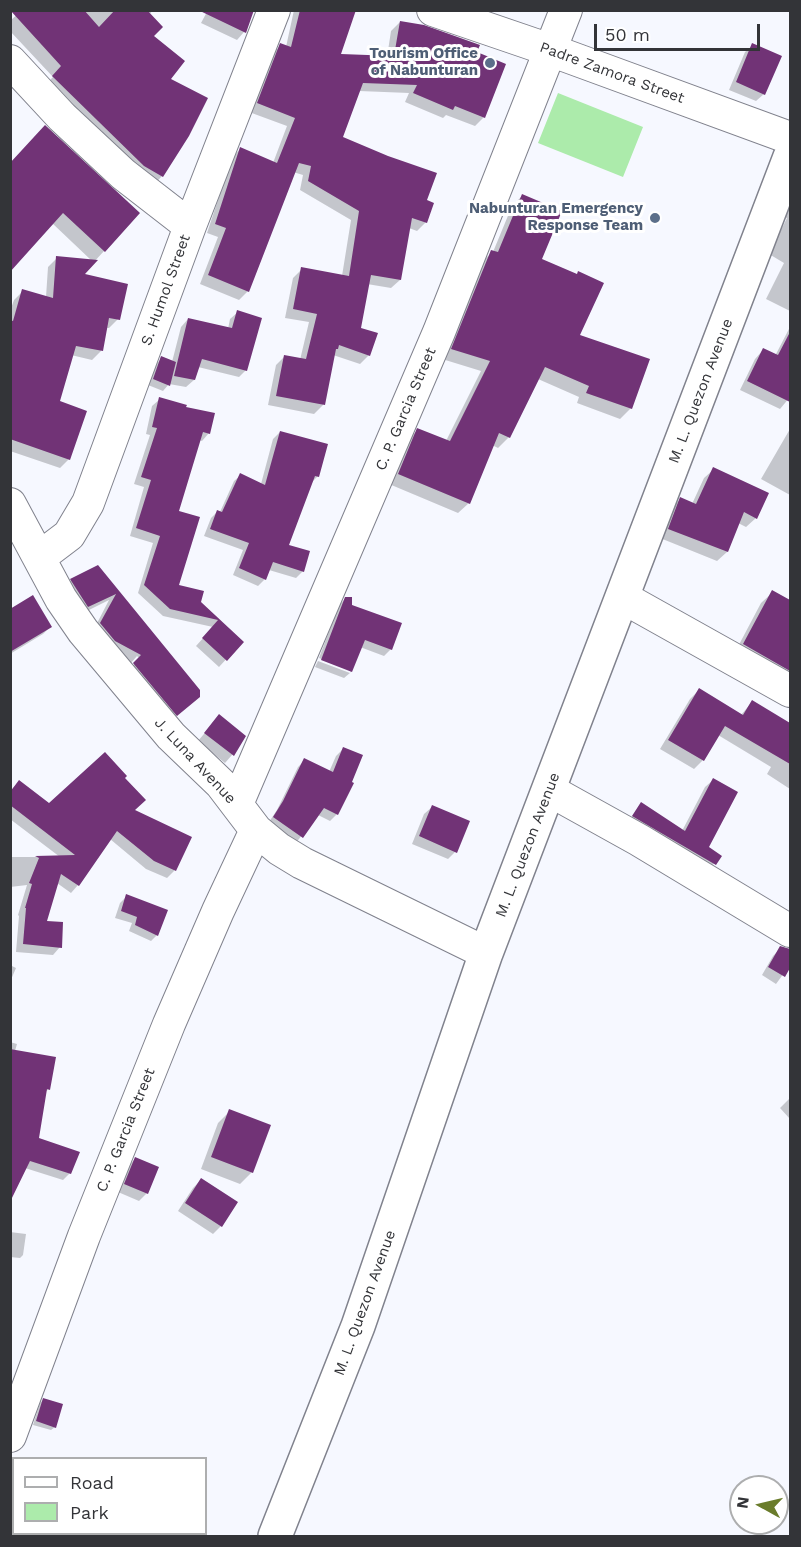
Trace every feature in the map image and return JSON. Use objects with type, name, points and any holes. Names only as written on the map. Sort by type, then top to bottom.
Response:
[{"type":"main road","name":"M. L. Quezon Avenue","points":[[275,1536],[358,1326],[486,953],[790,157]]},
{"type":"street","name":"S. Humol Street","points":[[40,556],[69,535],[88,503],[190,226],[274,10]]},
{"type":"street","name":"Padre Zamora Street","points":[[433,10],[550,50],[790,138]]},
{"type":"street","name":"C. P. Garcia Street","points":[[237,804],[439,332],[566,10]]},
{"type":"street","points":[[10,61],[62,117],[123,174],[190,226]]},
{"type":"street","name":"J. Luna Avenue","points":[[10,504],[61,598],[83,631],[164,728],[221,784],[256,830],[279,849],[302,863],[486,953]]},
{"type":"street","points":[[622,597],[790,691]]},
{"type":"street","points":[[549,790],[639,840],[790,931]]},
{"type":"street","name":"C. P. Garcia Street","points":[[10,1436],[84,1236],[169,1024],[256,830]]},
{"type":"green space","points":[[558,93],[643,127],[623,177],[538,143]]},
{"type":"building","points":[[10,10],[84,10],[99,27],[115,10],[147,10],[163,27],[154,36],[185,61],[171,79],[208,98],[189,136],[163,177],[144,166],[52,76],[61,66]]},
{"type":"building","points":[[198,10],[254,10],[246,33]]},
{"type":"building","points":[[300,10],[356,10],[341,54],[394,56],[400,21],[424,25],[480,45],[477,52],[506,64],[485,118],[455,106],[453,110],[413,93],[417,85],[363,83],[343,137],[437,173],[427,200],[434,203],[427,223],[412,218],[401,280],[371,275],[361,328],[378,333],[370,356],[339,345],[336,349],[325,405],[276,396],[284,355],[306,359],[317,314],[293,309],[301,267],[349,276],[359,211],[308,181],[311,166],[299,163],[249,292],[208,275],[226,228],[215,224],[240,147],[277,163],[295,118],[257,103],[280,43],[291,47]]},
{"type":"building","points":[[752,43],[782,56],[765,95],[736,82]]},
{"type":"building","points":[[45,125],[140,213],[105,252],[63,213],[10,272],[10,163]]},
{"type":"building","points":[[522,194],[562,211],[542,259],[577,274],[578,271],[604,283],[580,335],[650,359],[632,409],[586,393],[589,386],[545,367],[510,438],[499,433],[470,504],[398,474],[417,428],[450,441],[490,361],[451,349],[491,250],[498,252]]},
{"type":"building","points":[[56,256],[98,260],[85,274],[128,284],[120,320],[109,318],[103,351],[76,346],[60,401],[87,411],[70,460],[10,439],[10,320],[13,321],[22,289],[53,298]]},
{"type":"building","points":[[237,310],[262,318],[247,371],[202,359],[195,380],[174,376],[188,318],[232,328]]},
{"type":"building","points":[[790,332],[790,402],[747,381],[763,348],[778,355]]},
{"type":"building","points":[[161,356],[176,362],[170,386],[153,379]]},
{"type":"building","points":[[159,397],[187,405],[186,407],[215,413],[210,434],[203,432],[179,511],[200,517],[179,585],[204,591],[201,602],[244,642],[227,661],[202,638],[218,620],[170,609],[144,585],[160,536],[136,528],[151,480],[141,477],[157,428],[152,427]]},
{"type":"building","points":[[280,431],[328,444],[319,477],[315,476],[289,545],[310,551],[304,572],[273,562],[266,580],[239,568],[249,543],[210,529],[217,510],[222,512],[240,473],[265,485]]},
{"type":"building","points":[[713,467],[769,493],[757,519],[744,512],[728,552],[668,529],[680,497],[696,504]]},
{"type":"building","points":[[98,565],[200,690],[200,697],[177,716],[133,663],[141,655],[115,641],[100,623],[116,594],[88,607],[70,579]]},
{"type":"building","points":[[772,590],[790,600],[790,671],[743,644]]},
{"type":"building","points":[[33,595],[52,627],[10,652],[10,609]]},
{"type":"building","points":[[345,597],[352,597],[352,605],[402,623],[392,650],[365,640],[352,672],[321,660]]},
{"type":"building","points":[[699,688],[743,715],[752,700],[790,723],[790,764],[725,726],[704,761],[668,740]]},
{"type":"building","points":[[219,714],[246,736],[234,756],[204,733]]},
{"type":"building","points":[[343,747],[363,755],[352,782],[354,783],[338,815],[324,808],[303,838],[273,817],[304,758],[333,772]]},
{"type":"building","points":[[105,752],[146,800],[135,810],[192,837],[176,871],[154,861],[117,831],[79,886],[61,874],[47,921],[63,922],[62,948],[23,944],[25,908],[32,884],[29,883],[39,858],[35,856],[75,855],[10,805],[10,792],[19,780],[49,803]]},
{"type":"building","points":[[713,778],[738,792],[709,847],[722,856],[716,865],[632,816],[641,802],[685,831]]},
{"type":"building","points":[[432,805],[470,821],[457,853],[419,836]]},
{"type":"building","points":[[126,894],[168,910],[158,936],[135,925],[137,917],[121,911]]},
{"type":"building","points":[[780,946],[790,949],[790,968],[785,977],[768,967]]},
{"type":"building","points":[[10,1049],[56,1057],[50,1090],[47,1089],[39,1138],[80,1152],[71,1174],[30,1161],[10,1202]]},
{"type":"building","points":[[229,1109],[271,1125],[253,1173],[211,1157]]},
{"type":"building","points":[[135,1157],[159,1167],[148,1194],[124,1184]]},
{"type":"building","points":[[201,1178],[238,1202],[222,1227],[185,1203]]},
{"type":"building","points":[[43,1398],[63,1404],[56,1428],[36,1421]]},
{"type":"place","name":"Tourism Office of Nabunturan","points":[[490,63]]},
{"type":"place","name":"Nabunturan Emergency Response Team","points":[[655,218]]}]
